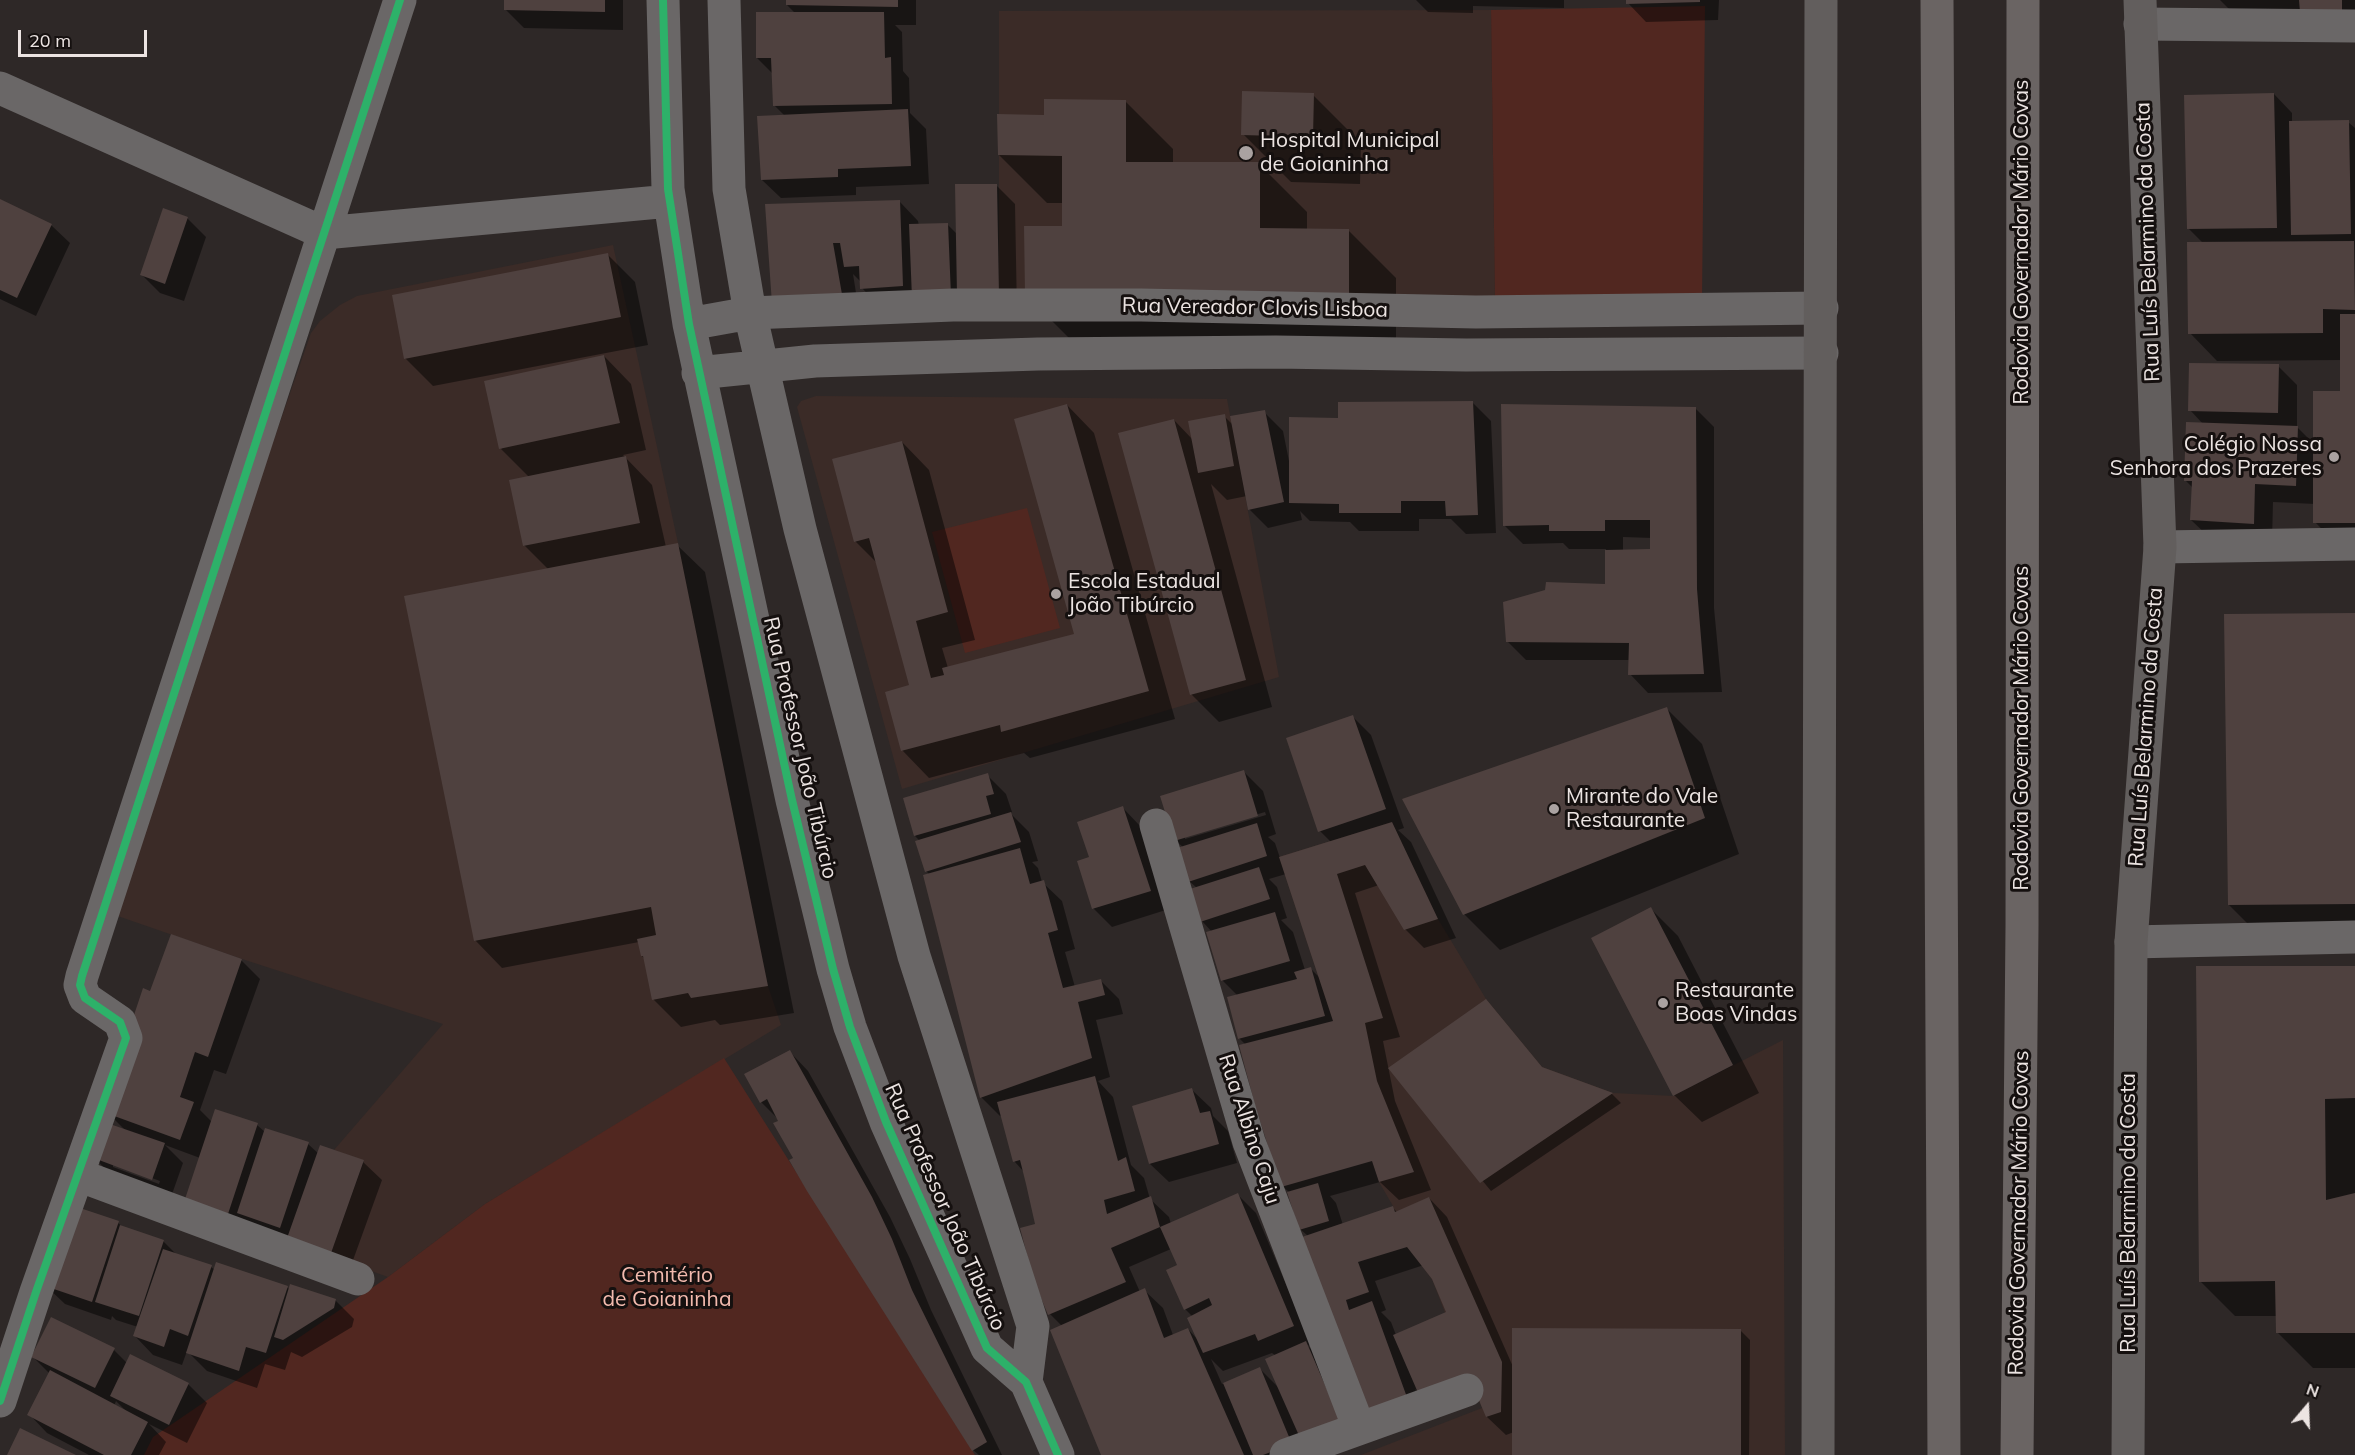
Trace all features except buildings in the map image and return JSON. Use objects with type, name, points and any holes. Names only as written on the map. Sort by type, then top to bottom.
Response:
[{"type":"highway","points":[[1936,0],[1944,1455]]},
{"type":"highway","name":"Rodovia Governador Mário Covas","points":[[2017,1455],[2022,939],[2023,0]]},
{"type":"main road","points":[[1818,1455],[1821,0]]},
{"type":"main road","name":"Rua Luís Belarmino da Costa","points":[[2128,1455],[2131,942],[2160,547],[2140,12]]},
{"type":"street","points":[[0,1401],[126,1038],[125,1030],[120,1022],[85,998],[80,985],[400,0]]},
{"type":"street","name":"Rua Professor João Tibúrcio","points":[[663,0],[670,201],[689,324],[792,801],[832,969],[850,1027],[886,1122],[987,1348],[1026,1382],[1058,1455]]},
{"type":"street","name":"Rua Professor João Tibúrcio","points":[[724,0],[729,189],[750,313],[800,529],[914,956],[1033,1326],[1026,1382]]},
{"type":"street","points":[[2140,12],[2355,26]]},
{"type":"street","points":[[0,88],[324,233],[670,201]]},
{"type":"street","name":"Rua Vereador Clovis Lisboa","points":[[689,324],[750,313],[953,305],[1140,305],[1476,312],[1822,308]]},
{"type":"street","points":[[1140,305],[1140,352]]},
{"type":"street","points":[[1362,309],[1364,352]]},
{"type":"street","name":"Rua Vereador Clovis Lisboa","points":[[698,373],[762,365],[871,358],[1140,352],[1364,352],[1466,355],[1822,353]]},
{"type":"street","points":[[2160,547],[2355,544]]},
{"type":"street","name":"Rua Albino Caju","points":[[1156,825],[1249,1142],[1359,1428]]},
{"type":"street","points":[[2131,942],[2355,937]]},
{"type":"street","points":[[78,1174],[358,1279]]},
{"type":"street","points":[[1286,1455],[1467,1390]]},
{"type":"shaded area","name":"Hospital Municipal de Goianinha","points":[[1491,10],[1495,301],[999,295],[999,11]]},
{"type":"shaded area","points":[[613,245],[678,543],[768,986],[781,1025],[485,1204],[388,1277],[330,1256],[364,1161],[334,1150],[443,1024],[109,913],[311,333],[320,321],[340,305],[357,296]]},
{"type":"shaded area","name":"Escola Estadual João Tibúrcio","points":[[816,396],[1227,399],[1279,677],[902,789],[797,407],[801,401]]},
{"type":"shaded area","points":[[1392,822],[1438,919],[1486,999],[1542,1067],[1613,1093],[1673,1096],[1783,1040],[1785,1455],[1361,1455],[1482,1408],[1432,1279],[1407,1247],[1393,1206],[1379,1182],[1333,1021],[1279,857]]},
{"type":"green space","points":[[1705,6],[1702,302],[1495,301],[1491,10]]},
{"type":"green space","points":[[1027,508],[1060,628],[965,653],[932,532]]},
{"type":"green space","name":"Cemitério de Goianinha","points":[[724,1058],[975,1455],[144,1455],[153,1437],[388,1277],[485,1204]]},
{"type":"cycle path","points":[[0,1401],[126,1038],[120,1022],[85,998],[80,985],[82,976],[400,0]]},
{"type":"cycle path","points":[[663,0],[668,189],[689,324],[792,800],[833,969],[850,1027],[886,1122],[987,1348],[1026,1382],[1058,1455]]},
{"type":"place","name":"Hospital Municipal de Goianinha","points":[[1246,153]]},
{"type":"place","name":"Colégio Nossa Senhora dos Prazeres","points":[[2334,457]]},
{"type":"place","name":"Escola Estadual João Tibúrcio","points":[[1056,594]]},
{"type":"place","name":"Mirante do Vale Restaurante","points":[[1554,809]]},
{"type":"place","name":"Restaurante Boas Vindas","points":[[1663,1003]]}]
